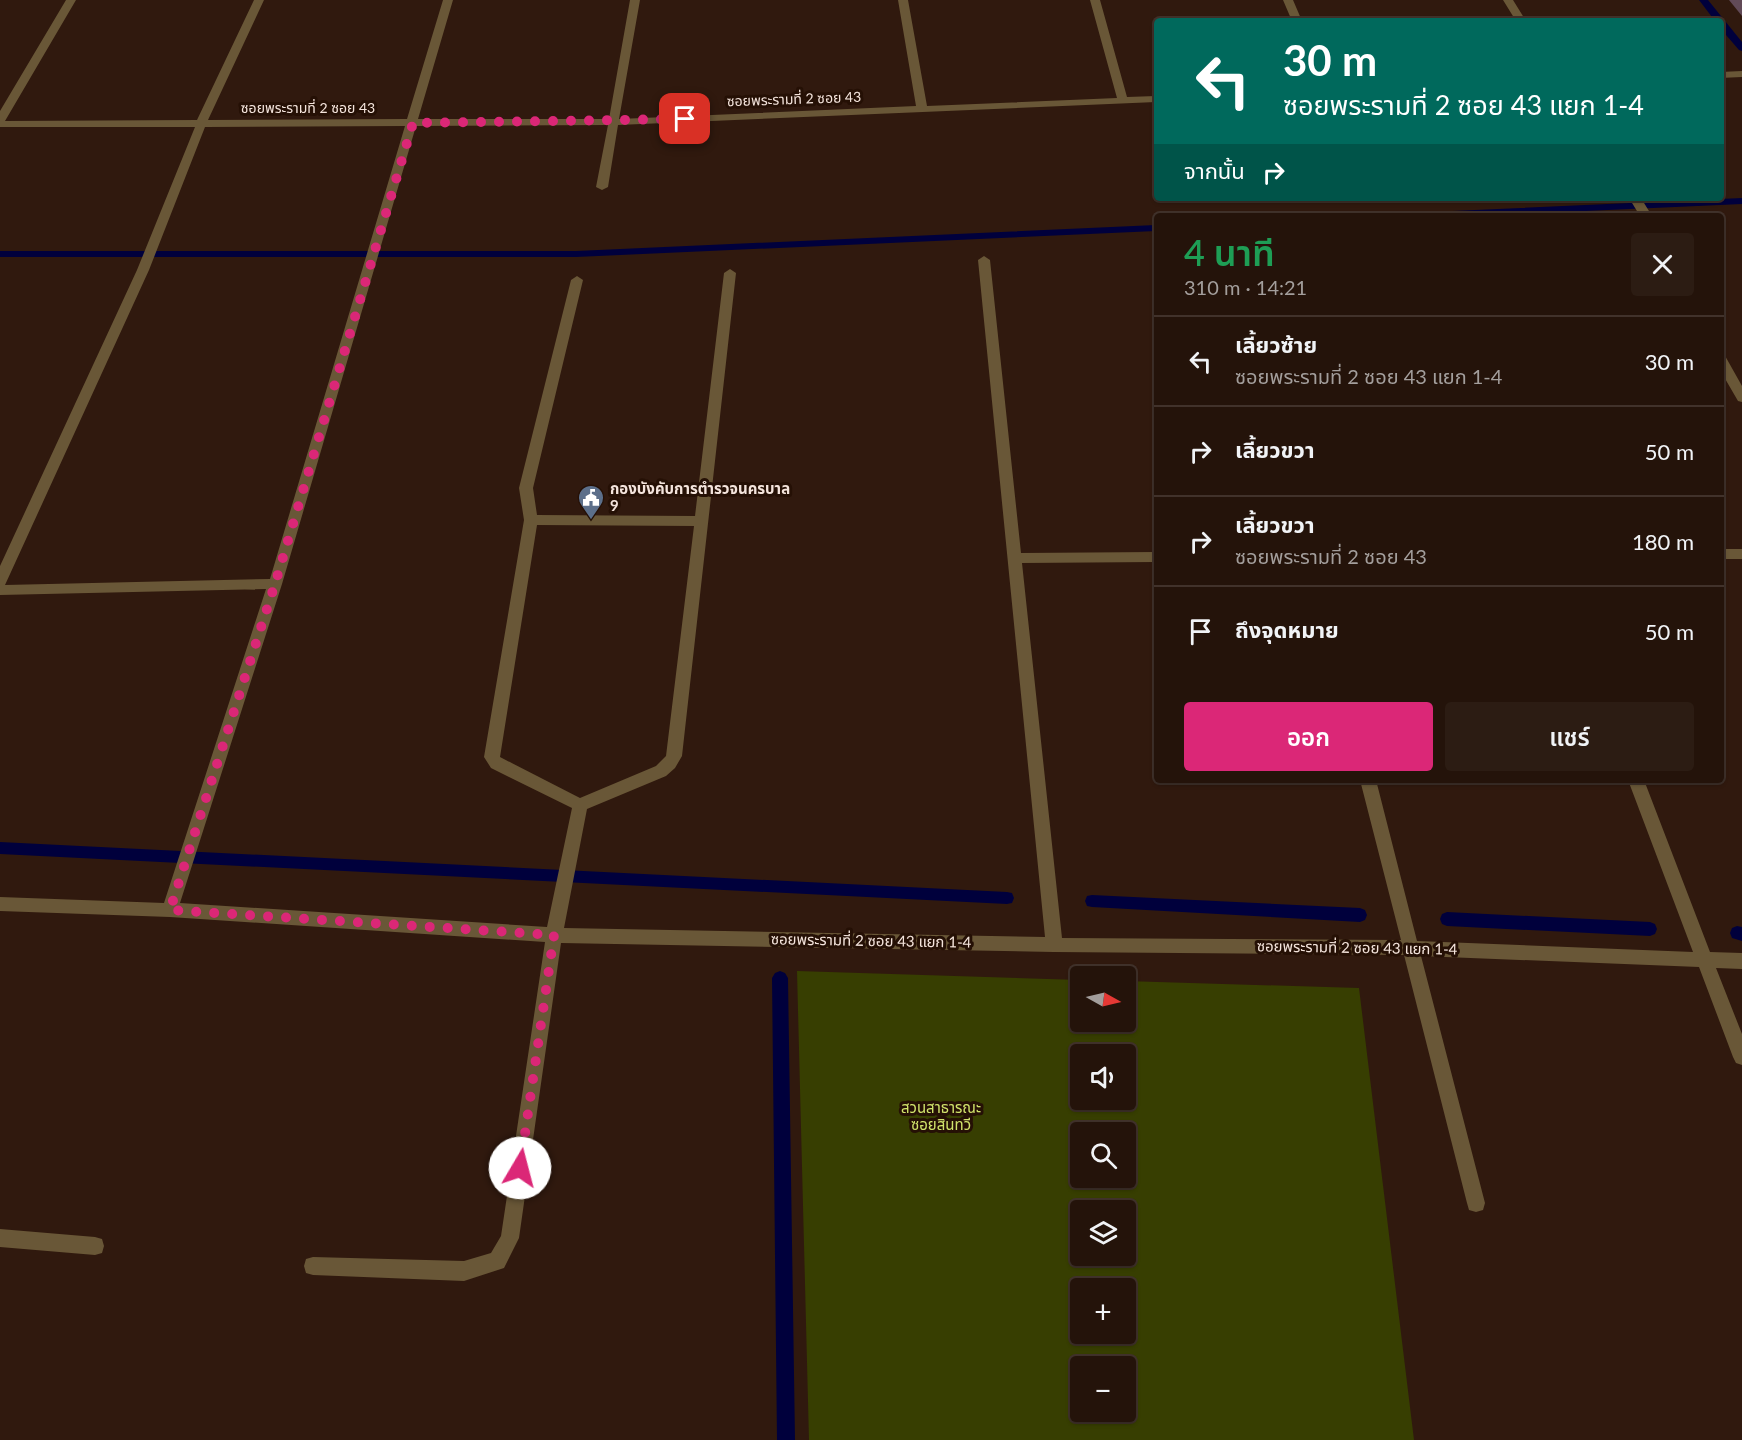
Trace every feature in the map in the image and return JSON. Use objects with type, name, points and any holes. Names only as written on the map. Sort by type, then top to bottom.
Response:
[{"type":"street","points":[[0,122],[71,0]]},
{"type":"street","points":[[0,581],[143,270],[201,124],[259,0]]},
{"type":"street","points":[[170,910],[275,584],[380,237],[448,0]]},
{"type":"street","points":[[602,187],[635,0]]},
{"type":"street","points":[[903,0],[922,109]]},
{"type":"street","points":[[1095,0],[1123,100]]},
{"type":"street","points":[[1288,0],[1296,18]]},
{"type":"street","points":[[1508,0],[1519,18]]},
{"type":"street","points":[[1724,75],[1742,74]]},
{"type":"street","name":"ซอยพระรามที่ 2 ซอย 43","points":[[0,122],[201,124],[614,122],[1154,99]]},
{"type":"street","points":[[984,260],[1054,945]]},
{"type":"street","points":[[578,280],[526,488],[531,520],[492,757],[496,764],[580,805],[661,771],[670,764],[674,756],[713,437],[730,273]]},
{"type":"street","points":[[1724,364],[1742,398]]},
{"type":"street","points":[[531,520],[701,521]]},
{"type":"street","points":[[1724,554],[1742,554]]},
{"type":"street","points":[[1014,558],[1154,557]]},
{"type":"street","points":[[0,590],[275,584]]},
{"type":"street","points":[[1369,783],[1476,1203]]},
{"type":"street","points":[[1637,783],[1742,1057]]},
{"type":"street","points":[[313,1266],[464,1271],[497,1261],[510,1238],[554,935],[580,805]]},
{"type":"street","name":"ซอยพระรามที่ 2 ซอย 43 แยก 1-4","points":[[0,904],[170,910],[554,935],[1054,945],[1411,948],[1742,961]]},
{"type":"street","points":[[0,1238],[95,1246]]},
{"type":"green space","name":"สวนสาธารณะ ซอยสินทวี","points":[[797,971],[1070,980],[1070,1032],[1136,1032],[1136,981],[1359,988],[1414,1440],[809,1440]]},
{"type":"waterway","points":[[1703,0],[1718,18]]},
{"type":"waterway","points":[[1724,27],[1742,48]]},
{"type":"waterway","points":[[1475,213],[1742,201]]},
{"type":"waterway","points":[[0,254],[576,254],[1154,228]]},
{"type":"waterway","points":[[0,848],[1007,898]]},
{"type":"waterway","points":[[1092,901],[1360,915]]},
{"type":"waterway","points":[[1447,919],[1650,929]]},
{"type":"waterway","points":[[1737,933],[1742,934]]},
{"type":"waterway","points":[[780,978],[786,1440]]},
{"type":"place","name":"กองบังคับการตำรวจนครบาล 9","points":[[591,521]]},
{"type":"route","points":[[520,1168],[554,935],[170,910],[275,584],[413,123],[614,122],[685,119]]}]
